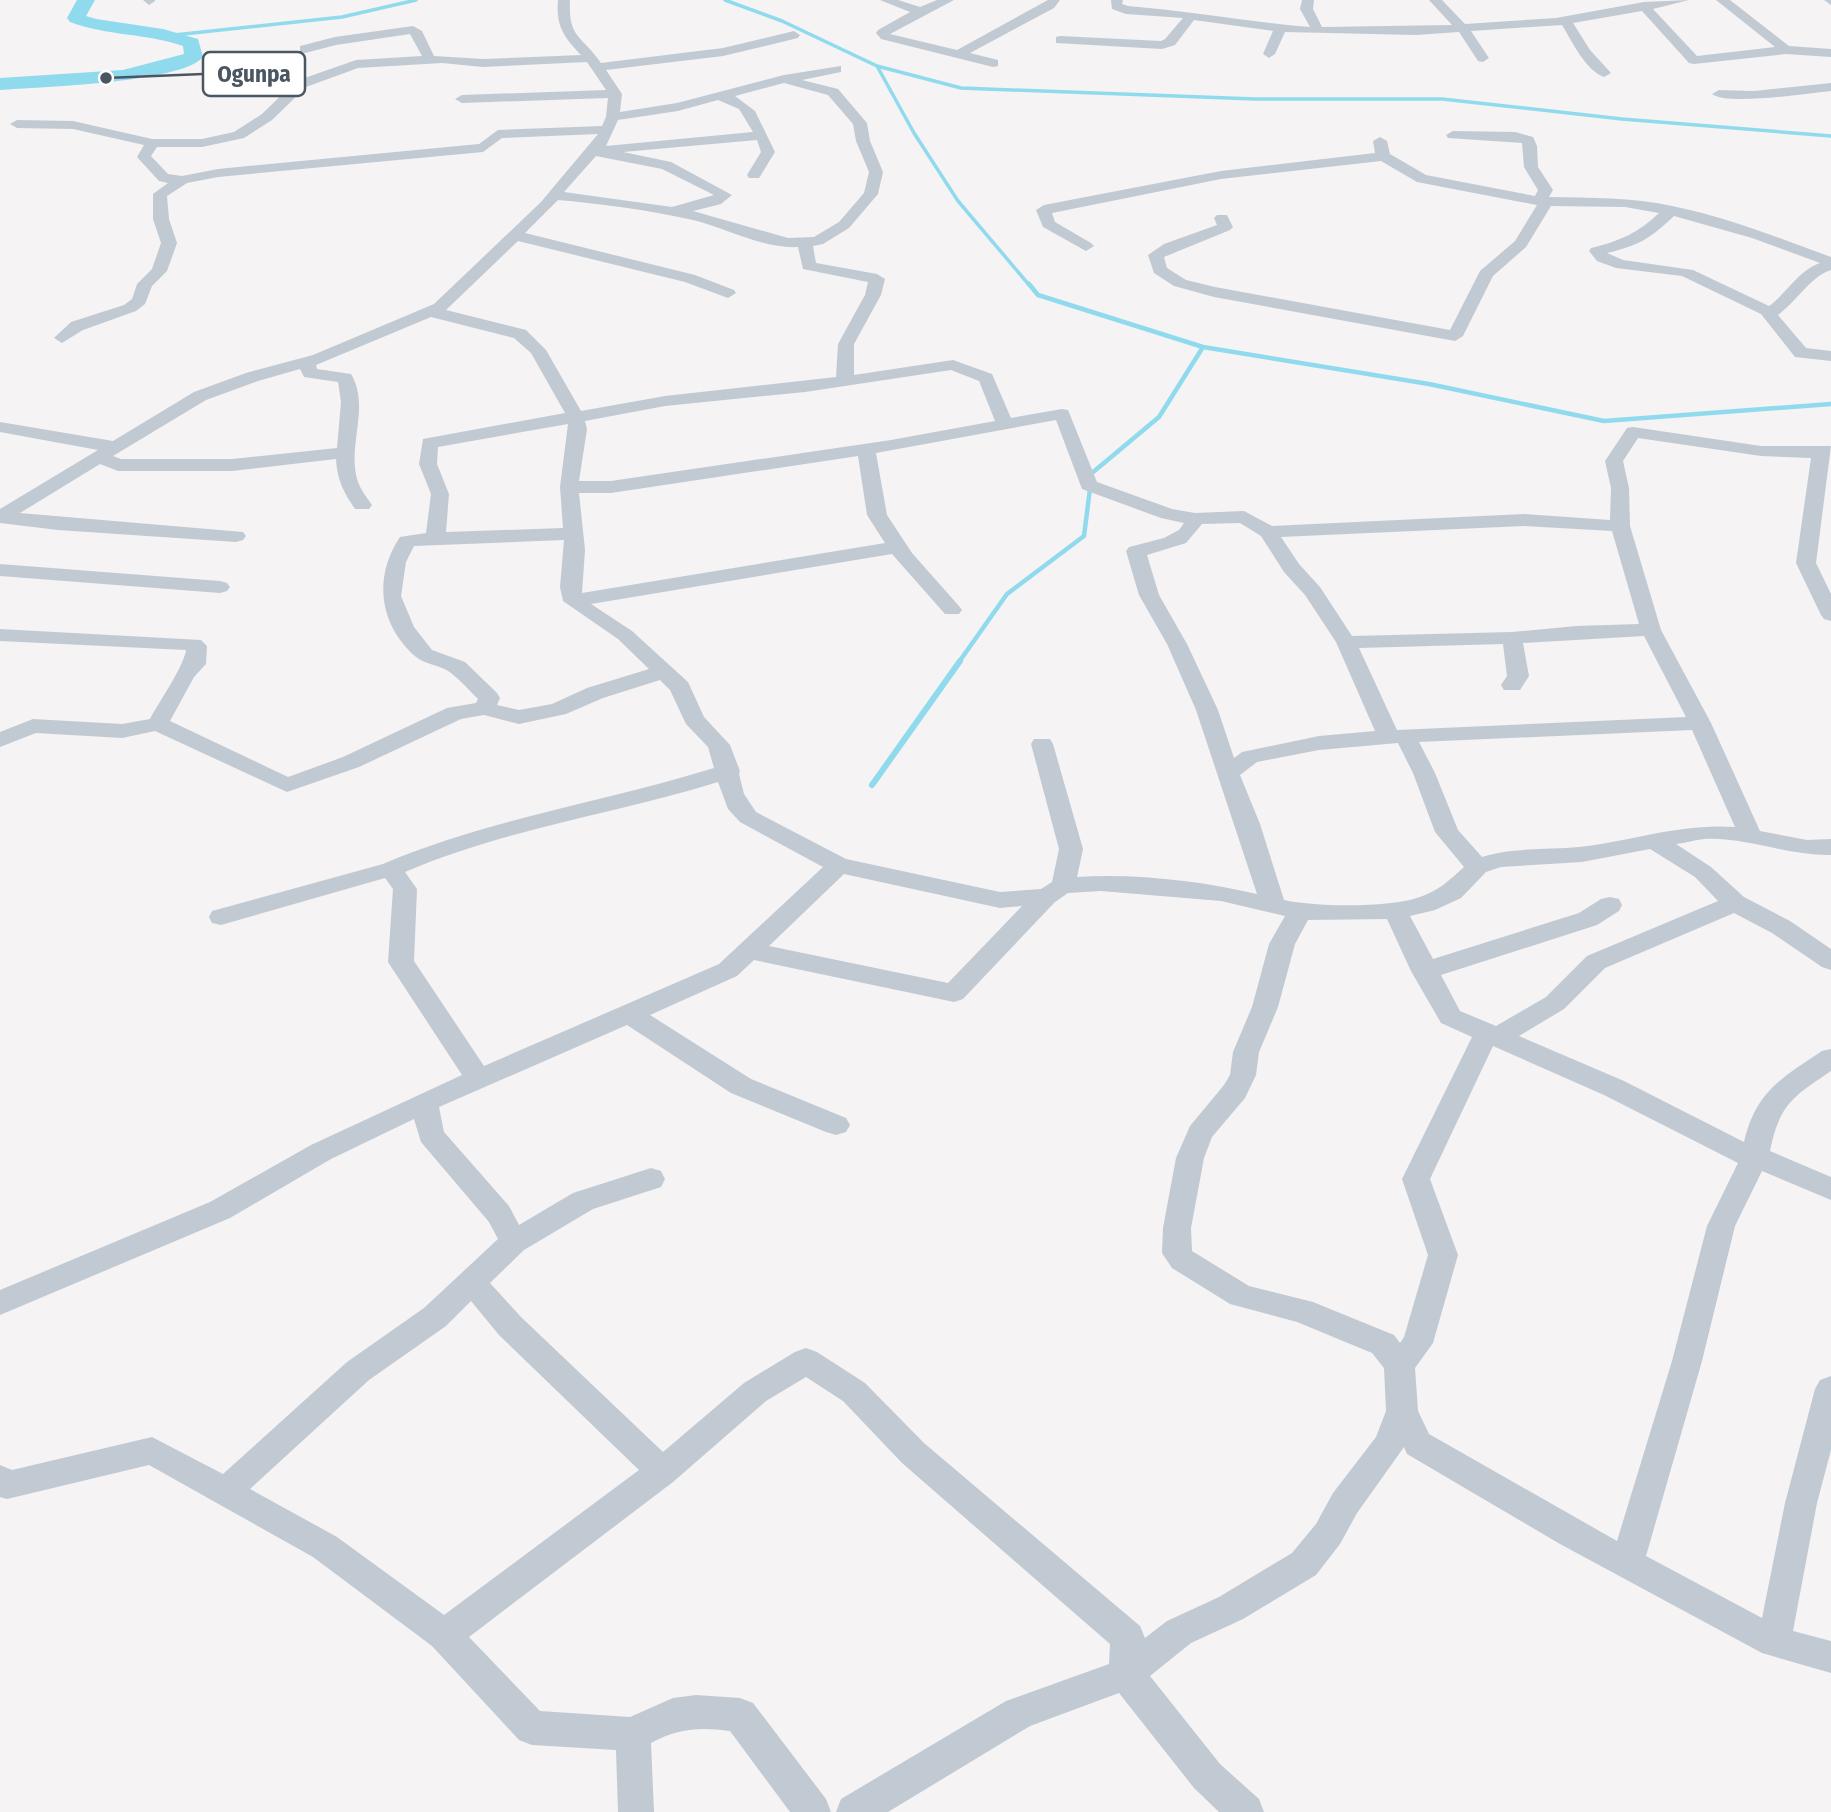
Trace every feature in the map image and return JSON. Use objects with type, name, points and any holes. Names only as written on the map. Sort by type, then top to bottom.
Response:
[{"type":"street","points":[[2,514],[200,396],[252,377],[307,364],[432,313],[554,195],[593,151],[610,124],[615,94],[594,63],[567,33],[563,17],[565,0]]},
{"type":"street","points":[[886,0],[920,12]]},
{"type":"street","points":[[948,0],[920,12],[883,35],[993,63]]},
{"type":"street","points":[[958,55],[1051,5],[1054,0]]},
{"type":"street","points":[[1117,0],[1116,6],[1126,10],[1317,31],[1462,29],[1566,21],[1637,5],[1683,0]]},
{"type":"street","points":[[1060,40],[1162,45],[1170,43],[1186,15],[1201,0]]},
{"type":"street","points":[[1308,0],[1308,18],[1317,31]]},
{"type":"street","points":[[1435,0],[1462,29],[1483,58]]},
{"type":"street","points":[[1722,0],[1786,50]]},
{"type":"street","points":[[1637,5],[1694,60],[1703,73]]},
{"type":"street","points":[[1566,21],[1585,52],[1604,73]]},
{"type":"street","points":[[1269,54],[1280,28]]},
{"type":"street","points":[[305,49],[335,41],[413,30],[418,34],[430,60]]},
{"type":"street","points":[[17,124],[73,125],[152,143],[202,143],[239,135],[267,117],[301,84],[325,73],[356,64],[442,59],[483,63],[594,63],[723,52],[794,35]]},
{"type":"street","points":[[1694,60],[1786,50],[1831,53]]},
{"type":"street","points":[[152,143],[144,157],[164,178],[182,180],[218,173],[483,148],[498,134],[610,124],[714,96],[836,69]]},
{"type":"street","points":[[554,195],[605,200],[695,216],[787,243],[818,241],[844,225],[871,194],[876,172],[863,141],[860,123],[834,92],[784,79]]},
{"type":"street","points":[[1719,94],[1754,95],[1831,87]]},
{"type":"street","points":[[461,99],[615,94]]},
{"type":"street","points":[[714,96],[730,96],[741,103],[762,135],[768,152],[754,176]]},
{"type":"street","points":[[593,151],[762,135]]},
{"type":"street","points":[[1222,218],[1224,227],[1169,247],[1156,255],[1160,270],[1180,284],[1214,292],[1455,336],[1486,274],[1521,244],[1546,190],[1538,181],[1530,162],[1532,149],[1528,140],[1515,136],[1453,135]]},
{"type":"street","points":[[1086,246],[1048,224],[1044,210],[1221,174],[1382,148],[1422,179],[1542,201],[1563,199],[1625,203],[1671,210],[1757,235],[1831,263]]},
{"type":"street","points":[[593,151],[666,165],[725,195],[716,201],[668,212]]},
{"type":"street","points":[[62,338],[77,326],[130,308],[139,301],[145,284],[159,271],[169,243],[161,219],[160,194],[182,180]]},
{"type":"street","points":[[1671,210],[1646,234],[1626,244],[1597,251],[1600,257],[1619,265],[1686,272],[1745,304],[1770,313]]},
{"type":"street","points":[[515,235],[566,250],[613,257],[651,270],[689,278],[728,293]]},
{"type":"street","points":[[805,243],[808,266],[877,279],[873,295],[846,344],[845,380]]},
{"type":"street","points":[[1770,313],[1788,300],[1813,271],[1831,263]]},
{"type":"street","points":[[432,313],[520,334],[538,350],[575,416],[578,429],[569,487],[575,550],[570,587],[573,601],[609,623],[680,687],[694,719],[719,745],[729,771],[733,794],[740,809],[748,817],[779,836],[839,865],[1000,900],[1127,883],[1221,893],[1286,909],[1395,911],[1426,904],[1452,891],[1478,867],[1498,860],[1581,853],[1704,832],[1751,837],[1794,846],[1831,847]]},
{"type":"street","points":[[1770,313],[1769,316],[1796,349],[1812,356],[1831,356]]},
{"type":"street","points":[[307,364],[310,373],[345,378],[350,389],[350,422],[345,453],[347,479],[362,505]]},
{"type":"street","points":[[437,538],[435,526],[440,494],[428,464],[429,443],[665,401],[958,366],[986,378],[1004,424]]},
{"type":"street","points":[[569,487],[611,486],[930,441],[1062,414],[1089,485],[1168,514],[1195,519],[1244,517],[1268,532],[1291,568],[1313,591],[1346,642],[1398,738],[1424,773],[1447,832],[1478,867]]},
{"type":"street","points":[[0,427],[107,452],[118,465],[232,465],[345,453]]},
{"type":"street","points":[[1751,837],[1700,723],[1651,630],[1620,526],[1620,488],[1614,461],[1633,432],[1761,451],[1828,452]]},
{"type":"street","points":[[866,449],[877,514],[898,547],[952,610]]},
{"type":"street","points":[[1828,452],[1818,461],[1816,499],[1806,563],[1831,615]]},
{"type":"street","points":[[2,514],[58,524],[236,536]]},
{"type":"street","points":[[1195,519],[1193,526],[1177,541],[1136,551],[1149,595],[1177,643],[1206,710],[1228,773],[1286,909],[1282,944],[1265,1007],[1246,1052],[1244,1075],[1235,1091],[1200,1133],[1190,1158],[1177,1228],[1177,1253],[1182,1261],[1241,1296],[1302,1311],[1383,1344],[1399,1365],[1402,1412],[1418,1444],[1627,1563],[1774,1642],[1831,1657]]},
{"type":"street","points":[[1268,532],[1524,520],[1620,526]]},
{"type":"street","points":[[484,708],[489,698],[457,667],[425,654],[404,629],[391,596],[396,562],[407,541],[574,534]]},
{"type":"street","points":[[573,601],[898,547]]},
{"type":"street","points":[[0,570],[220,587]]},
{"type":"street","points":[[1346,642],[1511,638],[1651,630]]},
{"type":"street","points":[[0,635],[194,643],[197,646],[195,664],[185,674],[158,724]]},
{"type":"street","points":[[1511,638],[1518,676],[1512,684]]},
{"type":"street","points":[[0,740],[33,726],[122,732],[158,724],[287,785],[351,762],[455,713],[484,708],[519,718],[558,709],[595,693],[665,671]]},
{"type":"street","points":[[1228,773],[1250,757],[1320,743],[1700,723]]},
{"type":"street","points":[[749,950],[954,993],[1055,891],[1071,849],[1042,744]]},
{"type":"street","points":[[221,916],[391,869],[417,858],[545,818],[644,797],[729,771]]},
{"type":"street","points":[[1654,841],[1703,872],[1735,903],[1781,927],[1831,961]]},
{"type":"street","points":[[0,1303],[53,1278],[220,1210],[321,1152],[425,1101],[727,970],[839,865]]},
{"type":"street","points":[[391,869],[405,889],[401,962],[478,1078]]},
{"type":"street","points":[[1399,1365],[1418,1343],[1444,1255],[1416,1179],[1492,1035],[1555,1003],[1596,962],[1735,903]]},
{"type":"street","points":[[1424,971],[1588,919],[1610,905]]},
{"type":"street","points":[[1395,911],[1450,1017],[1614,1088],[1754,1158],[1831,1189]]},
{"type":"street","points":[[628,1013],[741,1086],[836,1125]]},
{"type":"street","points":[[1627,1563],[1694,1335],[1721,1226],[1754,1158],[1760,1132],[1772,1105],[1781,1092],[1831,1058]]},
{"type":"street","points":[[425,1101],[431,1135],[499,1214],[514,1242]]},
{"type":"street","points":[[224,1493],[358,1371],[435,1317],[514,1242],[583,1201],[651,1179]]},
{"type":"street","points":[[472,1282],[510,1326],[662,1472]]},
{"type":"street","points":[[444,1635],[609,1509],[662,1472],[755,1392],[806,1361],[854,1392],[913,1453],[1128,1637],[1126,1674],[1207,1776],[1246,1812]]},
{"type":"street","points":[[1774,1642],[1801,1503],[1831,1389]]},
{"type":"street","points":[[854,1812],[1019,1713],[1126,1674],[1179,1632],[1231,1608],[1304,1564],[1328,1534],[1345,1503],[1389,1444],[1402,1412]]},
{"type":"street","points":[[0,1479],[6,1485],[152,1451],[325,1547],[444,1635],[532,1728],[633,1734],[663,1717],[700,1709],[740,1715],[813,1812]]},
{"type":"street","points":[[633,1734],[636,1812]]},
{"type":"waterway","points":[[0,84],[123,75],[171,65],[194,57],[192,43],[178,38],[104,27],[76,18],[86,0]]},
{"type":"waterway","points":[[174,35],[342,17],[416,0]]},
{"type":"waterway","points":[[725,0],[782,21],[877,66]]},
{"type":"waterway","points":[[877,66],[961,88],[1255,99],[1442,99],[1622,119],[1831,136]]},
{"type":"waterway","points":[[877,66],[914,133],[958,201],[1030,286]]},
{"type":"waterway","points":[[1029,284],[1038,295],[1203,347]]},
{"type":"waterway","points":[[959,662],[1007,594],[1084,536],[1092,473],[1159,417],[1203,347]]},
{"type":"waterway","points":[[1203,347],[1429,384],[1604,421],[1831,404]]},
{"type":"waterway","points":[[872,785],[960,661]]},
{"type":"place","name":"Ogunpa","points":[[106,78]]}]
